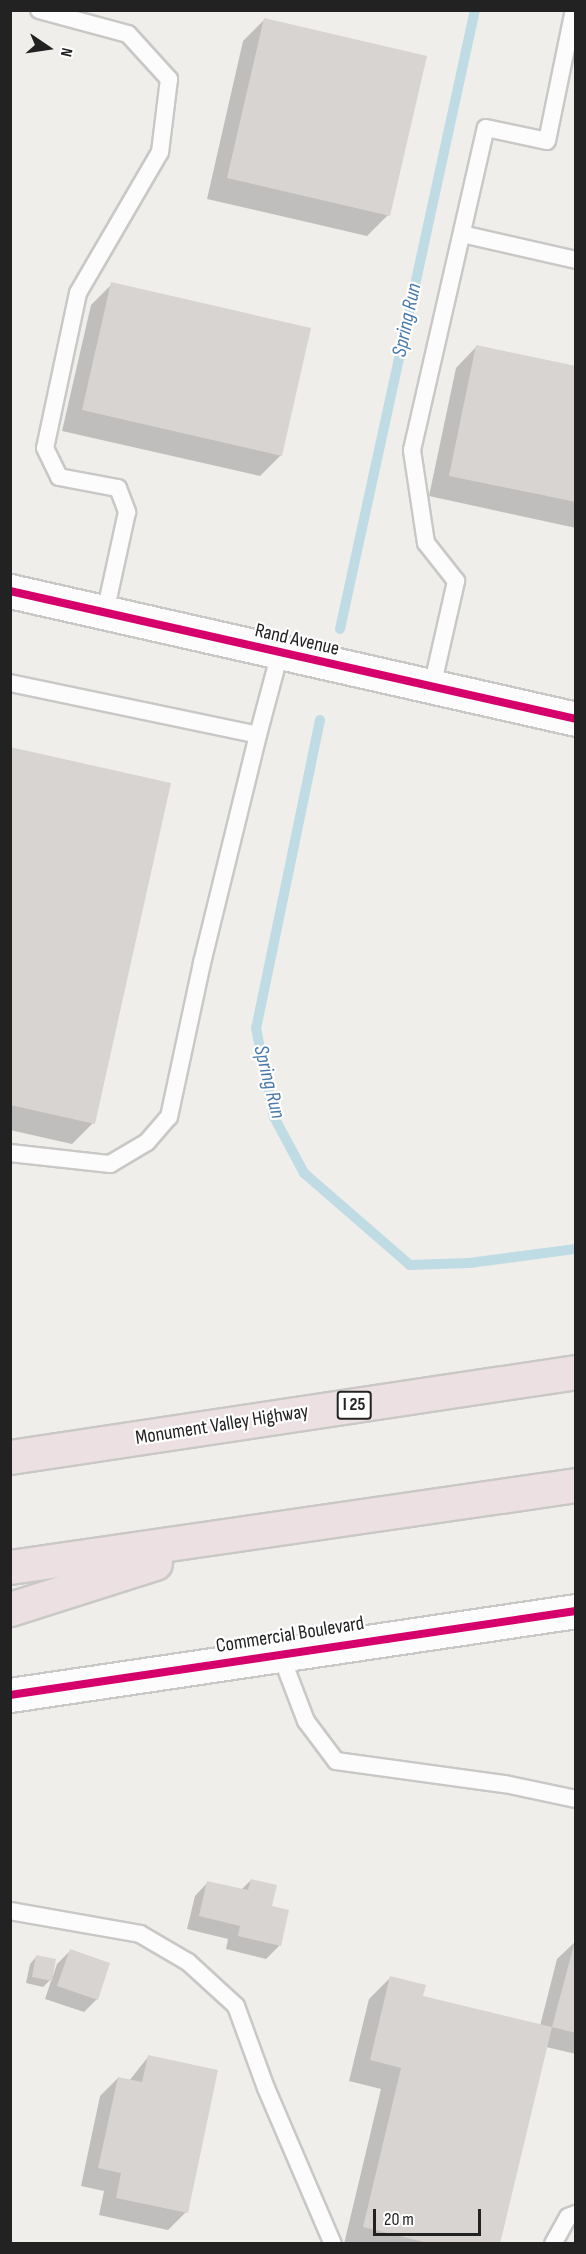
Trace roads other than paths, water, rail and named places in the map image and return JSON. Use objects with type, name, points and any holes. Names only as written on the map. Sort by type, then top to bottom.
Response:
[{"type":"highway","name":"Monument Valley Highway","points":[[10,1457],[576,1372]]},
{"type":"highway","points":[[10,1567],[576,1485]]},
{"type":"highway","points":[[10,1609],[236,1536]]},
{"type":"street","name":"Rand Avenue","points":[[10,591],[576,719]]},
{"type":"street","name":"Commercial Boulevard","points":[[10,1695],[280,1653],[576,1611]]},
{"type":"lane","points":[[39,10],[128,34],[169,80],[160,152],[78,293],[45,448],[59,477],[118,488],[127,512],[105,613]]},
{"type":"lane","points":[[432,687],[456,580],[426,543],[412,450],[486,128],[547,141],[574,10]]},
{"type":"lane","points":[[462,234],[576,260]]},
{"type":"lane","points":[[10,1153],[110,1164],[147,1142],[169,1117],[258,735],[280,653]]},
{"type":"lane","points":[[10,683],[258,735]]},
{"type":"lane","points":[[280,1653],[306,1721],[336,1761],[505,1784],[576,1799]]},
{"type":"lane","points":[[10,1911],[140,1934],[188,1962],[236,2006],[266,2088],[333,2244]]},
{"type":"lane","points":[[553,2244],[568,2217],[576,2214]]},
{"type":"waterway","name":"Spring Run","points":[[340,629],[475,10]]},
{"type":"waterway","name":"Spring Run","points":[[320,720],[256,1028],[274,1117],[304,1173],[410,1265],[469,1263],[576,1249]]}]
